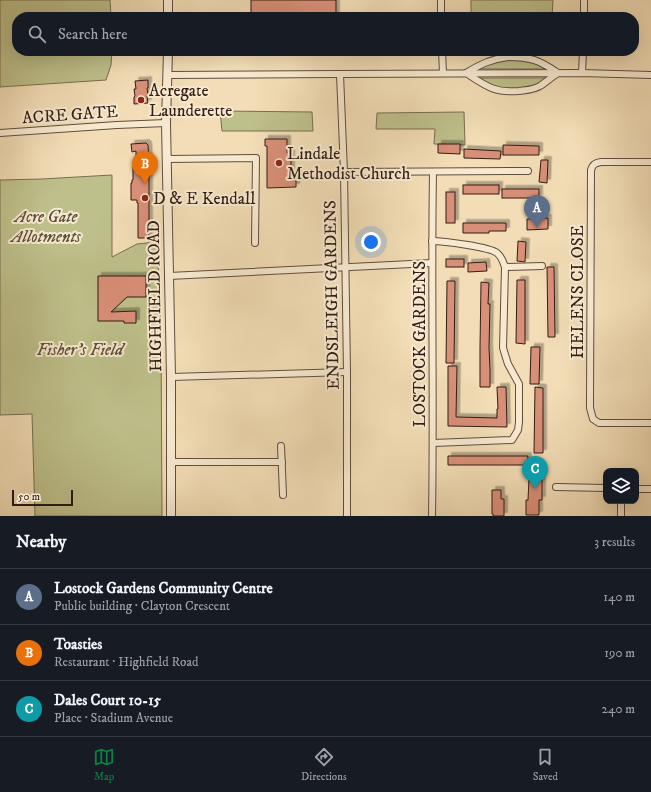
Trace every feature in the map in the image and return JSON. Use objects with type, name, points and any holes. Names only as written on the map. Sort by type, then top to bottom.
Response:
[{"type":"street","points":[[168,0],[168,12]]},
{"type":"street","points":[[441,0],[441,12]]},
{"type":"street","points":[[584,0],[584,12]]},
{"type":"street","name":"HIGHFIELD ROAD","points":[[168,56],[166,123],[171,377],[171,516]]},
{"type":"street","points":[[442,56],[443,74]]},
{"type":"street","points":[[582,73],[583,56]]},
{"type":"street","points":[[466,73],[481,64],[498,58],[512,57],[534,60],[558,73]]},
{"type":"street","points":[[167,76],[466,73],[582,73],[651,75]]},
{"type":"street","points":[[466,73],[492,89],[502,91],[532,90],[539,87],[558,73]]},
{"type":"street","name":"ENDSLEIGH GARDENS","points":[[340,74],[344,172],[347,516]]},
{"type":"street","name":"ACRE GATE","points":[[0,133],[166,123]]},
{"type":"street","points":[[167,159],[256,158],[255,243]]},
{"type":"street","name":"HELENS CLOSE","points":[[651,162],[601,162],[593,165],[590,408],[593,418],[599,423],[651,423]]},
{"type":"street","points":[[344,172],[528,171]]},
{"type":"street","name":"LOSTOCK GARDENS","points":[[432,516],[433,172]]},
{"type":"street","points":[[432,241],[442,241],[479,247],[497,252],[502,259],[505,267],[503,348],[508,364],[519,384],[520,422],[518,430],[512,440],[433,443]]},
{"type":"street","points":[[169,276],[432,263]]},
{"type":"street","points":[[505,267],[542,266]]},
{"type":"street","points":[[171,377],[346,372]]},
{"type":"street","points":[[281,446],[283,495]]},
{"type":"street","points":[[172,462],[282,462]]},
{"type":"street","points":[[556,487],[603,488]]},
{"type":"street","points":[[639,489],[651,489]]},
{"type":"street","points":[[620,516],[621,504]]},
{"type":"green space","points":[[0,0],[110,0],[111,12],[12,12],[12,56],[112,56],[111,65],[106,80],[0,87]]},
{"type":"green space","points":[[471,0],[553,0],[552,12],[471,12]]},
{"type":"green space","points":[[517,57],[551,69],[473,69],[481,64]]},
{"type":"green space","points":[[473,78],[551,78],[539,87],[502,91]]},
{"type":"green space","points":[[220,111],[312,112],[313,131],[222,131]]},
{"type":"green space","points":[[464,112],[465,145],[434,144],[435,129],[376,129],[377,113]]},
{"type":"green space","name":"Fisher's Field","points":[[112,175],[112,257],[137,244],[147,243],[157,238],[161,331],[162,516],[35,516],[32,414],[0,415],[0,180]]},
{"type":"building","points":[[251,0],[336,0],[336,12],[251,12]]},
{"type":"building","points":[[148,80],[148,103],[134,104],[134,89],[136,89],[135,81]]},
{"type":"building","name":"Lindale Methodist Church","points":[[265,139],[287,139],[287,153],[291,153],[291,180],[296,180],[296,187],[267,188],[267,146],[265,146]]},
{"type":"building","points":[[146,143],[148,145],[149,159],[149,238],[138,238],[138,203],[137,200],[131,200],[131,183],[133,180],[133,167],[136,167],[136,151],[132,152],[131,144]]},
{"type":"building","points":[[438,144],[460,144],[460,154],[438,153]]},
{"type":"building","points":[[503,145],[539,146],[539,155],[503,155]]},
{"type":"building","points":[[464,149],[501,151],[500,159],[464,158]]},
{"type":"building","points":[[541,160],[548,160],[547,183],[539,182]]},
{"type":"building","points":[[463,185],[499,185],[499,194],[463,194]]},
{"type":"building","points":[[502,189],[539,189],[539,198],[502,198]]},
{"type":"building","points":[[446,192],[455,192],[455,223],[446,223]]},
{"type":"building","points":[[548,218],[548,229],[527,230],[527,219]]},
{"type":"building","points":[[463,223],[506,223],[506,231],[489,231],[489,233],[463,233]]},
{"type":"building","points":[[518,241],[526,242],[525,262],[517,261]]},
{"type":"building","points":[[446,259],[464,259],[464,267],[446,267]]},
{"type":"building","points":[[486,262],[487,271],[468,272],[468,263]]},
{"type":"building","points":[[547,267],[554,267],[555,337],[548,337]]},
{"type":"building","points":[[98,276],[146,276],[146,297],[127,297],[111,312],[136,311],[136,323],[124,323],[124,321],[98,321]]},
{"type":"building","points":[[517,280],[525,280],[525,344],[516,343]]},
{"type":"building","points":[[447,281],[455,281],[454,363],[446,363]]},
{"type":"building","points":[[481,282],[489,283],[488,304],[490,304],[490,387],[480,387]]},
{"type":"building","points":[[531,347],[540,347],[539,384],[530,384]]},
{"type":"building","points":[[448,366],[457,366],[456,417],[497,418],[497,387],[506,387],[507,427],[448,426]]},
{"type":"building","points":[[535,387],[543,388],[543,453],[534,453]]},
{"type":"building","points":[[448,456],[528,456],[527,465],[448,465]]},
{"type":"building","points":[[529,478],[542,478],[542,500],[539,500],[539,515],[526,515],[526,500],[528,500]]},
{"type":"building","points":[[492,490],[501,490],[501,499],[504,499],[504,516],[493,516],[492,514]]},
{"type":"place","name":"Acregate Launderette","points":[[141,100]]},
{"type":"place","name":"Lindale Methodist Church","points":[[279,163]]},
{"type":"place","name":"Toasties","points":[[145,184]]},
{"type":"place","name":"D & E Kendall","points":[[145,198]]},
{"type":"place","name":"Lostock Gardens Community Centre","points":[[537,228]]},
{"type":"place","name":"Dales Court 10-15","points":[[535,489]]},
{"type":"park label","name":"Acre Gate Allotments","points":[[46,226]]}]
